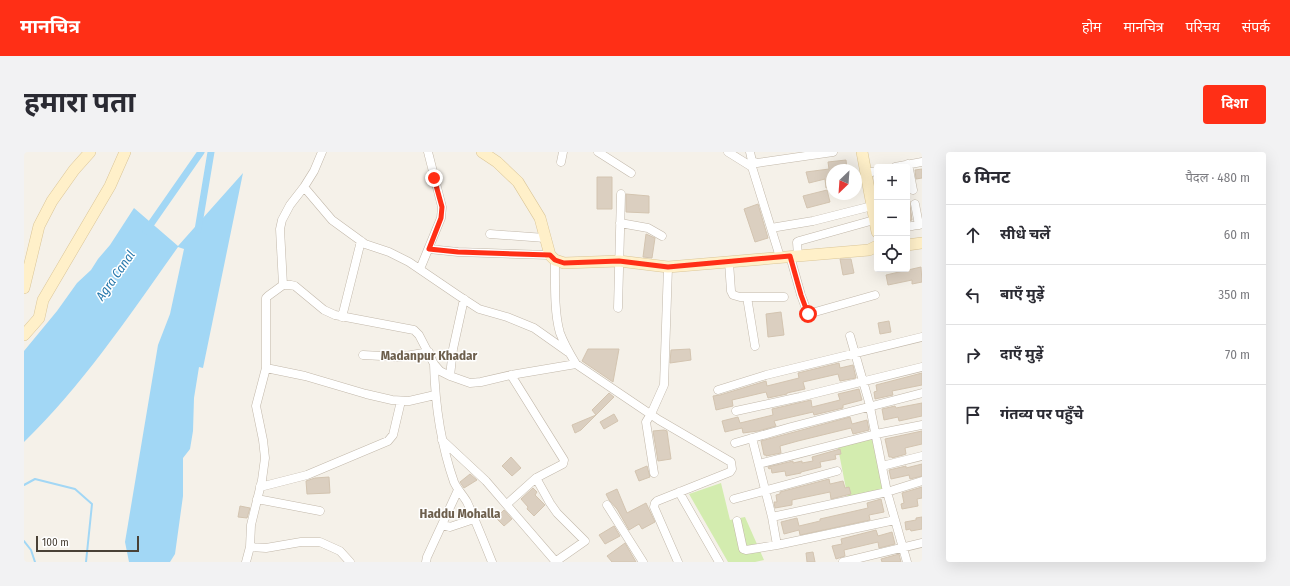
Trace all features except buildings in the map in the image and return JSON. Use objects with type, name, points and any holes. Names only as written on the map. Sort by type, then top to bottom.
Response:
[{"type":"street","points":[[24,288],[39,226],[52,201],[74,170],[90,152]]},
{"type":"street","points":[[24,335],[39,318],[43,300],[110,186],[125,152]]},
{"type":"street","points":[[283,285],[280,229],[282,220],[290,205],[304,188],[314,171],[322,152]]},
{"type":"street","points":[[420,269],[441,218],[442,207],[428,152]]},
{"type":"street","points":[[482,152],[497,162],[518,182],[540,218],[552,258],[560,333],[568,352],[576,364],[651,414],[731,462],[732,469],[730,472],[678,492],[655,503],[654,507],[678,562]]},
{"type":"street","points":[[561,162],[563,152]]},
{"type":"street","points":[[598,152],[631,173]]},
{"type":"street","points":[[728,152],[752,168],[770,228],[789,256],[808,314],[875,295]]},
{"type":"street","points":[[750,152],[752,161],[757,163],[802,154],[833,152]]},
{"type":"street","points":[[862,152],[872,172]]},
{"type":"street","points":[[789,256],[799,241],[874,220],[872,206],[872,172],[868,152]]},
{"type":"street","points":[[908,164],[922,162]]},
{"type":"street","points":[[910,177],[912,190]]},
{"type":"street","points":[[304,188],[332,220],[361,241],[410,262],[479,309],[508,317],[534,328],[568,352]]},
{"type":"street","points":[[618,308],[621,194]]},
{"type":"street","points":[[910,226],[920,224],[915,204]]},
{"type":"street","points":[[770,228],[813,221],[872,206]]},
{"type":"street","points":[[620,223],[648,228],[662,236]]},
{"type":"street","points":[[490,234],[545,238]]},
{"type":"street","points":[[342,317],[361,241]]},
{"type":"street","points":[[910,245],[922,243]]},
{"type":"street","points":[[429,249],[552,258],[564,263],[619,261],[668,267],[869,250],[874,248]]},
{"type":"street","points":[[910,251],[922,249]]},
{"type":"street","points":[[729,262],[731,291],[733,295],[740,298],[784,297]]},
{"type":"street","points":[[654,473],[646,422],[664,385],[668,267]]},
{"type":"street","points":[[246,562],[250,547],[251,525],[265,458],[256,406],[266,368],[266,298],[283,285],[295,286],[324,310],[342,317],[414,330],[419,335],[434,364],[440,371],[450,376],[475,383],[511,375],[576,364]]},
{"type":"street","points":[[747,297],[755,346]]},
{"type":"street","points":[[450,376],[453,349],[464,299]]},
{"type":"street","points":[[850,336],[870,407],[887,492],[907,562]]},
{"type":"street","points":[[718,390],[766,375],[922,338]]},
{"type":"street","points":[[363,355],[400,357],[429,352]]},
{"type":"street","points":[[434,364],[435,395],[442,440],[454,482],[464,497],[492,562]]},
{"type":"street","points":[[736,411],[922,367]]},
{"type":"street","points":[[266,368],[305,376],[366,394],[401,401],[409,401],[435,395]]},
{"type":"street","points":[[507,504],[536,478],[563,464],[564,460],[511,375]]},
{"type":"street","points":[[735,443],[922,393]]},
{"type":"street","points":[[260,487],[306,475],[388,441],[393,435],[401,401]]},
{"type":"street","points":[[759,464],[876,434],[922,425]]},
{"type":"street","points":[[752,438],[766,490],[777,545]]},
{"type":"street","points":[[442,440],[479,474],[507,504],[555,562],[585,541],[557,513],[536,478]]},
{"type":"street","points":[[882,466],[922,456]]},
{"type":"street","points":[[734,499],[837,471]]},
{"type":"street","points":[[772,517],[887,492],[922,481]]},
{"type":"street","points":[[426,562],[458,490]]},
{"type":"street","points":[[678,492],[716,561]]},
{"type":"street","points":[[257,499],[320,510]]},
{"type":"street","points":[[607,505],[644,562]]},
{"type":"street","points":[[442,525],[450,527],[474,520]]},
{"type":"street","points":[[737,521],[744,550],[777,545],[895,520]]},
{"type":"street","points":[[250,547],[266,548],[301,542],[320,542],[340,551],[350,562]]},
{"type":"street","points":[[843,562],[922,543]]},
{"type":"green space","points":[[874,438],[885,491],[848,499],[838,448]]},
{"type":"green space","points":[[721,483],[730,520],[745,517],[764,560],[755,562],[728,562],[689,494]]},
{"type":"water","points":[[243,173],[203,368],[199,367],[194,398],[193,431],[190,449],[183,458],[183,496],[175,554],[170,562],[129,562],[125,542],[158,345],[170,314],[184,249],[178,247],[106,348],[46,420],[24,442],[24,351],[57,311],[77,283],[91,270],[110,245],[134,208],[178,246]]},
{"type":"waterway","name":"Agra Canal","points":[[146,231],[201,152]]},
{"type":"waterway","points":[[198,230],[211,152]]},
{"type":"waterway","points":[[24,485],[35,479],[75,489],[92,504],[86,562]]},
{"type":"waterway","points":[[24,541],[31,550],[35,562]]},
{"type":"district","name":"Madanpur Khadar","points":[[429,355]]},
{"type":"district","name":"Haddu Mohalla","points":[[460,513]]},
{"type":"route","points":[[434,178],[442,207],[441,218],[429,249],[458,252],[550,255],[555,260],[564,263],[619,261],[668,267],[790,256],[806,312],[808,314]]}]
